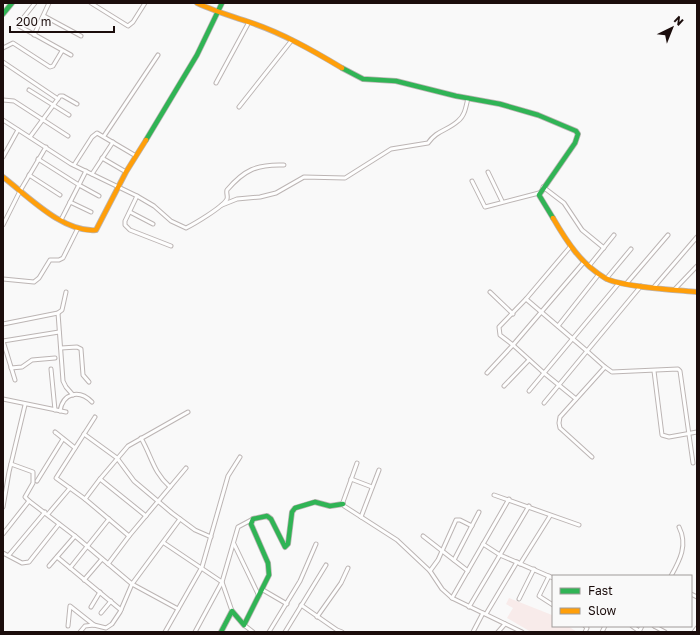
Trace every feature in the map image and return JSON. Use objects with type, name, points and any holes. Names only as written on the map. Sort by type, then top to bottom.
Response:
[{"type":"street","points":[[3,14],[12,3]]},
{"type":"street","points":[[34,3],[19,25],[22,29],[72,56]]},
{"type":"street","points":[[34,35],[49,3]]},
{"type":"street","points":[[91,3],[128,26],[133,22],[146,3]]},
{"type":"street","points":[[197,3],[218,13],[249,22],[310,48],[354,75],[363,78],[396,81],[514,107],[576,131],[578,138],[539,193],[540,199],[570,247],[584,262],[606,280],[626,284],[697,292]]},
{"type":"street","points":[[3,177],[61,220],[78,228],[92,231],[97,229],[126,172],[197,55],[222,3]]},
{"type":"street","points":[[44,16],[81,36]]},
{"type":"street","points":[[216,83],[249,22]]},
{"type":"street","points":[[239,107],[292,40]]},
{"type":"street","points":[[3,48],[13,43],[50,67],[53,66],[62,51]]},
{"type":"street","points":[[104,136],[158,55]]},
{"type":"street","points":[[3,62],[58,99]]},
{"type":"street","points":[[29,90],[69,115]]},
{"type":"street","points":[[30,137],[58,99],[63,96],[77,104]]},
{"type":"street","points":[[221,205],[237,199],[260,198],[276,193],[304,177],[345,178],[391,149],[428,143],[434,134],[458,121],[464,114],[468,98]]},
{"type":"street","points":[[3,100],[14,101],[68,136]]},
{"type":"street","points":[[3,120],[74,165],[154,206],[171,221],[186,228],[196,223],[221,205],[226,199],[227,190],[245,172],[269,164],[284,165]]},
{"type":"street","points":[[3,157],[18,130]]},
{"type":"street","points":[[74,165],[94,135],[97,133],[136,156]]},
{"type":"street","points":[[92,174],[113,142]]},
{"type":"street","points":[[3,223],[46,147]]},
{"type":"street","points":[[102,158],[126,172]]},
{"type":"street","points":[[38,159],[79,186],[99,196]]},
{"type":"street","points":[[61,220],[86,171]]},
{"type":"street","points":[[488,172],[502,201]]},
{"type":"street","points":[[29,175],[60,195]]},
{"type":"street","points":[[472,181],[485,207],[502,201],[539,193]]},
{"type":"street","points":[[543,187],[564,203],[582,230],[604,248]]},
{"type":"street","points":[[137,196],[124,224],[128,228],[172,246]]},
{"type":"street","points":[[70,202],[91,212]]},
{"type":"street","points":[[130,212],[153,224]]},
{"type":"street","points":[[3,278],[32,283],[37,280],[50,260],[61,260],[63,258],[78,228]]},
{"type":"street","points":[[589,266],[614,235]]},
{"type":"street","points":[[626,284],[668,235]]},
{"type":"street","points":[[654,287],[697,237]]},
{"type":"street","points":[[570,247],[513,314],[499,327],[498,332],[559,386],[576,399]]},
{"type":"street","points":[[606,280],[631,249]]},
{"type":"street","points":[[487,373],[542,312],[584,262]]},
{"type":"street","points":[[675,289],[697,266]]},
{"type":"street","points":[[558,326],[599,274]]},
{"type":"street","points":[[529,391],[620,283]]},
{"type":"street","points":[[544,403],[641,285]]},
{"type":"street","points":[[3,324],[58,313],[62,310],[66,292]]},
{"type":"street","points":[[490,292],[513,314]]},
{"type":"street","points":[[526,299],[612,372],[654,371],[675,368],[680,371],[693,463]]},
{"type":"street","points":[[58,313],[63,381],[66,388],[73,395]]},
{"type":"street","points":[[15,380],[4,349],[3,341],[59,332]]},
{"type":"street","points":[[61,348],[78,347],[81,349],[83,375],[89,382]]},
{"type":"street","points":[[11,368],[22,367],[32,360],[55,358]]},
{"type":"street","points":[[504,386],[529,360]]},
{"type":"street","points":[[592,456],[560,428],[559,423],[560,417],[605,367]]},
{"type":"street","points":[[51,369],[54,410]]},
{"type":"street","points":[[654,371],[662,436],[669,437],[697,432]]},
{"type":"street","points":[[60,411],[62,402],[73,395],[83,395],[92,402]]},
{"type":"street","points":[[3,399],[25,405],[66,412]]},
{"type":"street","points":[[3,507],[11,464],[25,405]]},
{"type":"street","points":[[85,500],[100,479],[128,446],[188,412]]},
{"type":"street","points":[[95,417],[56,478],[129,536]]},
{"type":"street","points":[[55,432],[75,448]]},
{"type":"street","points":[[84,434],[117,458],[134,480],[180,519],[195,530],[211,537]]},
{"type":"street","points":[[141,438],[148,450],[158,475],[170,487]]},
{"type":"street","points":[[37,481],[63,439]]},
{"type":"street","points":[[165,632],[202,567],[228,476],[240,457]]},
{"type":"street","points":[[343,504],[357,463]]},
{"type":"street","points":[[11,464],[34,472],[33,483],[25,497],[29,501],[75,536],[132,584],[178,610]]},
{"type":"street","points":[[108,564],[129,536],[186,468]]},
{"type":"street","points":[[361,517],[379,470]]},
{"type":"street","points":[[100,479],[146,516]]},
{"type":"street","points":[[351,479],[372,487]]},
{"type":"street","points":[[9,555],[70,488]]},
{"type":"street","points":[[494,495],[529,506],[550,516],[579,525]]},
{"type":"street","points":[[452,598],[510,500]]},
{"type":"street","points":[[3,534],[29,501]]},
{"type":"street","points":[[195,632],[222,582],[238,527],[253,519],[267,516],[271,519],[283,545],[286,547],[292,512],[295,508],[315,502],[330,506],[343,504],[397,540],[430,571],[442,589],[452,598],[520,631]]},
{"type":"street","points":[[469,607],[529,506]]},
{"type":"street","points":[[454,560],[479,512]]},
{"type":"street","points":[[473,632],[550,516]]},
{"type":"street","points":[[70,568],[109,519]]},
{"type":"street","points":[[80,632],[83,626],[94,625],[108,628],[121,610],[132,584],[164,543],[180,519]]},
{"type":"street","points":[[244,625],[263,590],[269,570],[268,563],[251,524],[253,519]]},
{"type":"street","points":[[430,571],[438,560],[441,550],[456,520],[460,520],[472,526]]},
{"type":"street","points":[[3,552],[22,563],[29,562],[59,524]]},
{"type":"street","points":[[671,575],[682,553],[683,538],[679,527]]},
{"type":"street","points":[[49,566],[75,536]]},
{"type":"street","points":[[423,536],[468,571]]},
{"type":"street","points":[[164,543],[202,567],[222,582],[232,611],[244,625],[253,632]]},
{"type":"street","points":[[234,544],[259,596]]},
{"type":"street","points":[[269,632],[300,581],[316,544]]},
{"type":"street","points":[[483,544],[500,555],[551,577],[539,596],[552,604]]},
{"type":"street","points":[[58,557],[121,610]]},
{"type":"street","points":[[84,580],[102,559]]},
{"type":"street","points":[[285,632],[326,565]]},
{"type":"street","points":[[317,617],[341,583],[348,568]]},
{"type":"street","points":[[519,599],[534,569]]},
{"type":"street","points":[[263,590],[287,604]]},
{"type":"street","points":[[91,607],[100,592]]},
{"type":"street","points":[[101,613],[111,601]]},
{"type":"street","points":[[301,605],[336,631],[342,632]]},
{"type":"street","points":[[68,626],[70,606],[94,625]]},
{"type":"street","points":[[221,632],[232,611]]},
{"type":"street","points":[[498,632],[505,624]]},
{"type":"street","points":[[656,627],[665,632]]},
{"type":"street","points":[[694,632],[697,628]]},
{"type":"shaded area","points":[[509,598],[552,615],[552,627],[570,627],[577,632],[531,632],[507,618],[513,608],[506,604]]},
{"type":"traffic: fast","points":[[3,14],[12,3]]},
{"type":"traffic: fast","points":[[146,140],[197,55],[222,3]]},
{"type":"traffic: fast","points":[[342,68],[363,79],[396,81],[456,96],[500,104],[538,115],[576,131],[578,134],[575,143],[539,195],[553,218]]},
{"type":"traffic: fast","points":[[221,632],[232,611],[244,625],[269,575],[268,563],[251,524],[253,519],[267,516],[271,519],[285,547],[288,544],[292,512],[295,508],[315,502],[330,506],[343,504]]},
{"type":"traffic: slow","points":[[197,3],[273,31],[308,48],[342,68]]},
{"type":"traffic: slow","points":[[3,177],[46,212],[59,220],[71,226],[96,230],[126,172],[146,140]]},
{"type":"traffic: slow","points":[[553,218],[575,252],[589,266],[605,278],[635,286],[697,292]]}]
